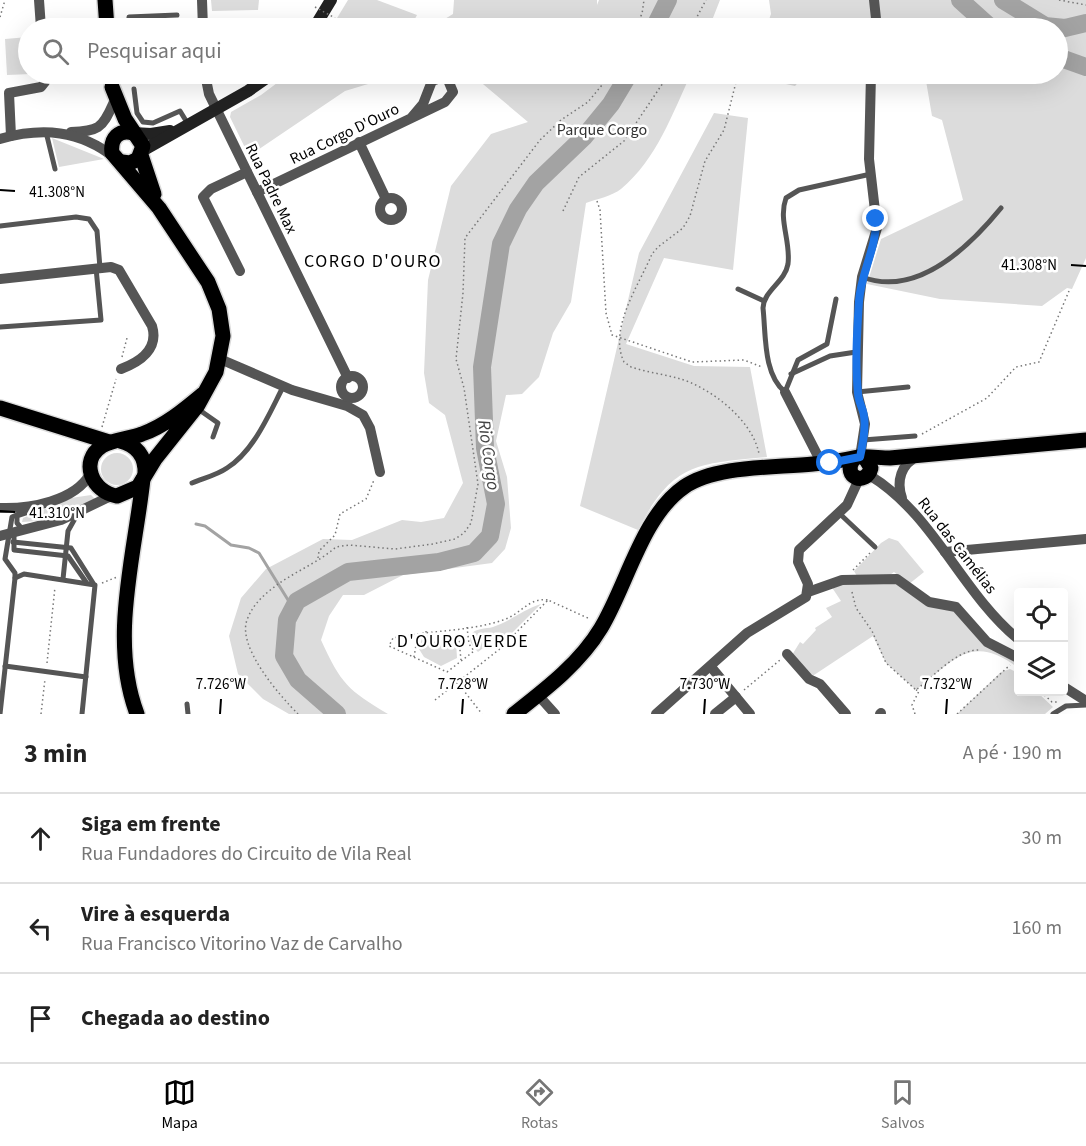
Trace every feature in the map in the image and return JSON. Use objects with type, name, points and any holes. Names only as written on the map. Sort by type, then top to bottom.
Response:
[{"type":"main road","points":[[105,0],[106,18]]},
{"type":"main road","points":[[320,18],[331,0]]},
{"type":"main road","points":[[112,84],[115,137],[112,153],[159,208],[217,301],[223,329],[220,358],[197,408],[132,492],[115,496]]},
{"type":"main road","points":[[113,84],[125,119],[133,133],[142,141],[142,153],[159,208]]},
{"type":"main road","points":[[120,161],[135,161],[142,153],[184,126],[256,84]]},
{"type":"main road","points":[[115,137],[123,132],[156,134],[184,126]]},
{"type":"main road","points":[[136,530],[128,511],[115,496],[98,488],[90,474],[92,457],[110,439],[157,428],[203,394]]},
{"type":"main road","points":[[0,408],[73,432],[110,439],[136,448],[141,454],[144,476],[136,530],[125,648],[129,686],[137,714]]},
{"type":"main road","points":[[73,432],[83,440],[92,457]]},
{"type":"main road","points":[[514,714],[577,660],[603,625],[653,523],[675,494],[705,477],[826,463],[861,467],[890,458],[1086,440]]},
{"type":"street","points":[[39,0],[40,18]]},
{"type":"street","points":[[202,0],[203,18]]},
{"type":"street","points":[[874,0],[876,18]]},
{"type":"street","points":[[43,84],[41,87],[9,93],[5,138],[46,131],[97,129],[105,120],[113,104]]},
{"type":"street","name":"Rua Padre Max","points":[[206,84],[348,378]]},
{"type":"street","points":[[808,592],[808,582],[798,562],[799,553],[840,514],[853,496],[861,467],[864,417],[857,392],[856,352],[862,277],[877,228],[871,174],[871,84]]},
{"type":"street","name":"Rua Corgo D'Ouro","points":[[257,192],[412,117]]},
{"type":"street","points":[[62,132],[89,140],[120,161]]},
{"type":"street","points":[[89,140],[115,137]]},
{"type":"street","points":[[359,142],[386,199]]},
{"type":"street","points":[[240,271],[204,197],[211,189],[247,172]]},
{"type":"street","points":[[0,279],[114,267],[121,272],[154,331],[154,339],[149,351],[137,362],[120,366]]},
{"type":"street","points":[[220,358],[283,387],[347,406],[363,415],[370,428],[380,472]]},
{"type":"street","points":[[785,392],[826,463]]},
{"type":"street","points":[[903,499],[899,484],[903,470],[920,455]]},
{"type":"street","name":"Rua das Camélias","points":[[861,467],[903,499],[990,610],[1014,635]]},
{"type":"street","points":[[0,507],[35,504],[66,495],[82,486],[90,474]]},
{"type":"street","points":[[12,535],[56,522],[115,496]]},
{"type":"street","points":[[945,552],[1086,540]]},
{"type":"street","points":[[656,714],[742,637],[800,602],[808,592],[846,579],[899,579],[929,602],[958,608],[987,642],[1013,663]]},
{"type":"street","points":[[787,654],[809,679],[820,684],[846,714]]},
{"type":"street","points":[[711,667],[750,714]]},
{"type":"street","points":[[1068,690],[1086,703]]},
{"type":"street","points":[[538,695],[552,713]]},
{"type":"street","points":[[715,714],[736,697]]},
{"type":"lane","points":[[129,18],[177,15]]},
{"type":"lane","points":[[134,89],[136,109],[143,122],[153,123],[180,111],[184,126]]},
{"type":"lane","points":[[46,131],[55,169]]},
{"type":"lane","points":[[785,392],[773,378],[764,301],[786,269],[784,204],[789,194],[799,190],[871,174]]},
{"type":"lane","points":[[862,277],[877,281],[896,280],[934,267],[971,242],[1001,208]]},
{"type":"lane","points":[[0,226],[86,217],[92,222],[97,231],[100,320],[0,327]]},
{"type":"lane","points":[[738,289],[764,301]]},
{"type":"lane","points":[[785,392],[800,358],[826,346],[836,299]]},
{"type":"lane","points":[[791,374],[830,356],[856,352]]},
{"type":"lane","points":[[192,483],[224,470],[239,459],[260,431],[283,387]]},
{"type":"lane","points":[[857,392],[908,387]]},
{"type":"lane","points":[[197,408],[218,423],[213,437]]},
{"type":"lane","points":[[863,440],[915,436]]},
{"type":"lane","points":[[66,495],[45,507],[12,517],[15,550],[65,555],[71,558],[86,582]]},
{"type":"lane","points":[[0,714],[15,578],[15,573],[3,564],[16,521],[21,513]]},
{"type":"lane","points":[[63,579],[69,528],[79,513]]},
{"type":"lane","points":[[840,514],[875,547]]},
{"type":"lane","points":[[12,535],[66,547],[74,551],[96,589],[82,714]]},
{"type":"lane","points":[[15,578],[23,574],[93,583]]},
{"type":"lane","points":[[5,666],[86,676]]},
{"type":"lane","points":[[1053,714],[1066,706],[1086,703]]},
{"type":"lane","points":[[187,704],[188,714]]},
{"type":"path","points":[[0,17],[5,0]]},
{"type":"path","points":[[640,18],[644,0]]},
{"type":"path","points":[[696,18],[706,0]]},
{"type":"path","points":[[1059,0],[1086,5]]},
{"type":"path","points":[[315,7],[335,18]]},
{"type":"path","points":[[298,714],[262,669],[251,651],[245,630],[253,609],[282,581],[343,545],[395,549],[455,539],[464,533],[471,523],[478,484],[464,388],[456,359],[463,293],[462,247],[465,237],[540,140],[561,120],[588,102],[603,84]]},
{"type":"path","points":[[563,211],[579,177],[624,141],[662,84]]},
{"type":"path","points":[[736,84],[724,130],[705,161],[690,216],[683,228],[652,254],[626,314],[620,338],[620,355],[624,362],[639,369],[687,381],[730,408],[754,437],[758,446],[761,469]]},
{"type":"path","points":[[597,201],[600,210],[608,329],[612,335],[692,362],[751,361],[773,378]]},
{"type":"path","points":[[915,436],[931,431],[987,398],[1016,367],[1040,362],[1069,291]]},
{"type":"path","points":[[110,439],[120,366],[127,338]]},
{"type":"path","points":[[318,559],[319,551],[335,535],[340,514],[366,499],[380,472]]},
{"type":"path","points":[[875,547],[846,579],[856,608],[872,632],[884,660],[919,691],[912,705],[915,714]]},
{"type":"path","points":[[100,584],[124,575]]},
{"type":"path","points":[[41,714],[56,583],[53,578]]},
{"type":"path","points":[[467,627],[469,644],[474,651],[447,672],[389,646],[393,638],[426,630],[467,627],[486,626],[508,618],[537,599],[548,600],[603,625]]},
{"type":"path","points":[[435,700],[501,648],[548,600]]},
{"type":"path","points":[[426,630],[427,643],[459,640],[461,662]]},
{"type":"path","points":[[414,657],[418,632]]},
{"type":"path","points":[[916,690],[961,655],[971,650],[985,651]]},
{"type":"path","points":[[736,697],[787,654]]},
{"type":"path","points":[[957,714],[1013,663]]},
{"type":"path","points":[[457,682],[482,714]]},
{"type":"path","points":[[1047,696],[1056,702],[1061,696]]},
{"type":"green space","points":[[211,0],[259,0],[258,10],[212,11]]},
{"type":"green space","points":[[348,0],[377,0],[417,15],[415,18],[337,18]]},
{"type":"green space","points":[[454,0],[597,0],[597,5],[599,0],[720,0],[713,18],[446,18],[453,14]]},
{"type":"green space","points":[[769,0],[1086,0],[1086,258],[1072,289],[1067,288],[1042,306],[940,299],[867,284],[881,239],[963,200],[942,120],[932,116],[927,84],[1068,84],[1068,18],[770,18]]},
{"type":"green space","points":[[18,38],[18,75],[7,75],[5,39]]},
{"type":"green space","points":[[276,84],[368,84],[345,91],[249,156],[230,117],[231,112]]},
{"type":"green space","name":"Parque Corgo","points":[[483,84],[686,84],[654,150],[634,177],[621,189],[586,203],[571,302],[553,333],[539,377],[522,394],[506,395],[496,441],[507,477],[511,528],[505,549],[492,563],[403,575],[364,595],[343,595],[329,616],[321,640],[334,667],[354,692],[388,714],[289,714],[263,699],[238,674],[229,636],[241,598],[266,569],[323,539],[352,540],[402,520],[421,522],[444,518],[463,483],[445,415],[429,403],[424,373],[428,280],[451,186],[491,134],[528,122]]},
{"type":"green space","points":[[714,113],[748,118],[733,270],[664,258],[626,344],[694,366],[750,367],[767,457],[705,465],[689,471],[663,491],[638,530],[580,506],[639,253]]},
{"type":"green space","points":[[52,138],[104,159],[59,167]]},
{"type":"green space","points":[[117,453],[129,457],[133,469],[129,481],[117,485],[105,481],[101,469],[105,457]]},
{"type":"green space","points":[[91,495],[96,500],[39,521],[22,522],[23,518],[71,498]]},
{"type":"green space","points":[[889,538],[898,541],[924,572],[909,584],[894,572],[887,577],[858,578],[854,571],[881,543]]},
{"type":"green space","points":[[897,580],[930,606],[956,609],[977,633],[1014,658],[1014,665],[1002,657],[988,652],[975,651],[952,661],[916,690],[886,663],[873,636],[811,677],[792,655],[800,642],[803,644],[816,630],[815,628],[832,617],[826,608],[841,601],[831,586]]},
{"type":"green space","points":[[541,604],[504,641],[499,636],[478,652],[472,644],[470,638],[475,631],[493,627]]},
{"type":"green space","points":[[423,634],[425,645],[456,642],[457,658],[441,666],[424,657],[419,649]]},
{"type":"green space","points":[[1010,669],[1014,671],[1014,696],[1041,696],[1053,707],[1045,714],[957,714],[1001,672]]},
{"type":"waterway","name":"Rio Corgo","points":[[659,18],[668,0]]},
{"type":"waterway","name":"Rio Corgo","points":[[960,0],[980,18]]},
{"type":"waterway","name":"Rio Corgo","points":[[1003,0],[1032,18]]},
{"type":"waterway","name":"Rio Corgo","points":[[1068,27],[1086,23]]},
{"type":"waterway","name":"Rio Corgo","points":[[1068,61],[1086,67]]},
{"type":"waterway","name":"Rio Corgo","points":[[337,714],[298,680],[284,656],[287,620],[297,601],[348,572],[439,562],[474,553],[490,536],[496,504],[485,448],[482,367],[501,244],[518,209],[536,183],[584,137],[611,104],[623,84]]},
{"type":"waterway","points":[[196,524],[205,526],[231,545],[249,548],[259,553],[293,608]]},
{"type":"district","name":"CORGO D'OURO","points":[[373,261]]},
{"type":"district","name":"D'OURO VERDE","points":[[463,641]]},
{"type":"route","points":[[830,463],[860,457],[862,449],[865,424],[858,397],[856,352],[859,302],[862,277],[876,235],[876,219]]}]
